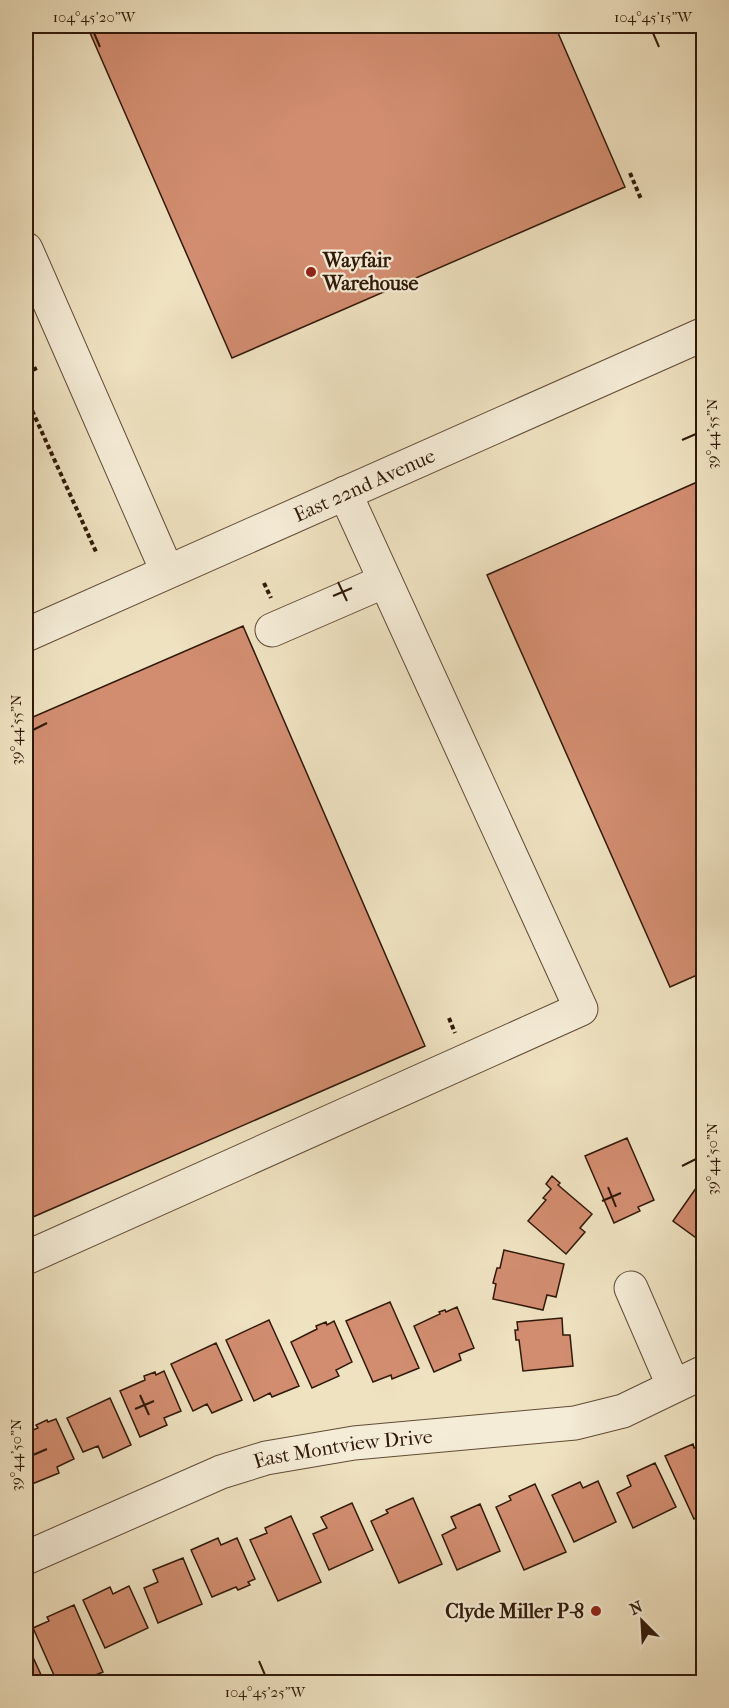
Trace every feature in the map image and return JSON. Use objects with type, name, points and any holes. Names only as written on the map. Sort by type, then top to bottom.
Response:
[{"type":"street","points":[[26,249],[167,571]]},
{"type":"street","name":"East 22nd Avenue","points":[[26,635],[704,334]]},
{"type":"street","points":[[26,1258],[581,1009],[345,493]]},
{"type":"street","points":[[272,630],[385,581]]},
{"type":"street","points":[[631,1288],[673,1385]]},
{"type":"street","name":"East Montview Drive","points":[[26,1558],[221,1472],[266,1458],[354,1443],[575,1423],[623,1411],[704,1372]]},
{"type":"path","points":[[630,173],[641,199]]},
{"type":"path","points":[[26,373],[39,367]]},
{"type":"path","points":[[26,397],[97,554]]},
{"type":"building","name":"Wayfair Warehouse","points":[[87,26],[555,26],[625,187],[232,358]]},
{"type":"building","points":[[704,479],[704,972],[670,987],[487,575]]},
{"type":"building","points":[[243,626],[425,1046],[26,1220],[26,720]]},
{"type":"building","points":[[627,1138],[654,1200],[638,1207],[640,1211],[614,1223],[585,1156]]},
{"type":"building","points":[[552,1176],[560,1183],[558,1185],[592,1214],[580,1228],[585,1232],[566,1254],[528,1221],[546,1200],[543,1198],[551,1189],[546,1184]]},
{"type":"building","points":[[701,1181],[704,1182],[704,1234],[699,1240],[673,1221]]},
{"type":"building","points":[[504,1250],[564,1264],[556,1297],[547,1295],[543,1310],[493,1299],[496,1284],[493,1283],[497,1268],[500,1268]]},
{"type":"building","points":[[390,1302],[419,1368],[392,1379],[391,1375],[373,1382],[346,1321]]},
{"type":"building","points":[[457,1307],[474,1348],[459,1354],[461,1360],[434,1372],[414,1326],[440,1314],[439,1312],[445,1310],[446,1312]]},
{"type":"building","points":[[562,1318],[563,1335],[570,1335],[573,1366],[523,1371],[519,1340],[516,1340],[517,1322]]},
{"type":"building","points":[[269,1320],[299,1386],[272,1397],[270,1393],[254,1401],[226,1340]]},
{"type":"building","points":[[334,1321],[352,1362],[336,1370],[339,1376],[312,1388],[291,1342],[317,1329],[316,1326],[326,1322],[327,1325]]},
{"type":"building","points":[[216,1343],[242,1400],[212,1413],[207,1404],[193,1411],[171,1364]]},
{"type":"building","points":[[164,1371],[181,1411],[164,1418],[167,1425],[140,1437],[120,1391],[145,1380],[144,1376],[155,1372],[156,1375]]},
{"type":"building","points":[[110,1398],[131,1445],[103,1458],[98,1446],[83,1452],[67,1418]]},
{"type":"building","points":[[56,1419],[74,1459],[57,1467],[59,1473],[32,1484],[26,1469],[26,1433],[38,1428],[36,1425]]},
{"type":"building","points":[[693,1444],[694,1448],[704,1444],[704,1514],[694,1519],[665,1456]]},
{"type":"building","points":[[655,1463],[676,1507],[633,1528],[617,1493],[631,1486],[627,1476]]},
{"type":"building","points":[[598,1481],[616,1522],[574,1542],[552,1495],[580,1482],[583,1488]]},
{"type":"building","points":[[535,1484],[566,1552],[524,1570],[496,1507],[511,1500],[509,1496]]},
{"type":"building","points":[[413,1498],[442,1564],[399,1583],[371,1521],[388,1513],[386,1510]]},
{"type":"building","points":[[352,1503],[373,1550],[329,1570],[313,1534],[327,1528],[321,1517]]},
{"type":"building","points":[[480,1504],[500,1551],[457,1570],[442,1535],[456,1528],[451,1517]]},
{"type":"building","points":[[291,1516],[321,1582],[278,1601],[250,1540],[267,1533],[265,1528]]},
{"type":"building","points":[[218,1538],[221,1545],[237,1538],[255,1579],[248,1582],[250,1585],[238,1590],[236,1587],[212,1597],[191,1550]]},
{"type":"building","points":[[183,1558],[202,1604],[158,1623],[144,1588],[158,1582],[153,1570]]},
{"type":"building","points":[[129,1586],[148,1628],[105,1648],[83,1600],[110,1587],[113,1594]]},
{"type":"building","points":[[74,1605],[103,1672],[78,1682],[57,1682],[33,1628],[49,1621],[47,1617]]},
{"type":"building","points":[[26,1642],[42,1677],[31,1682],[26,1682]]},
{"type":"place","name":"Wayfair Warehouse","points":[[311,272]]},
{"type":"place","name":"Clyde Miller P-8","points":[[596,1611]]}]
